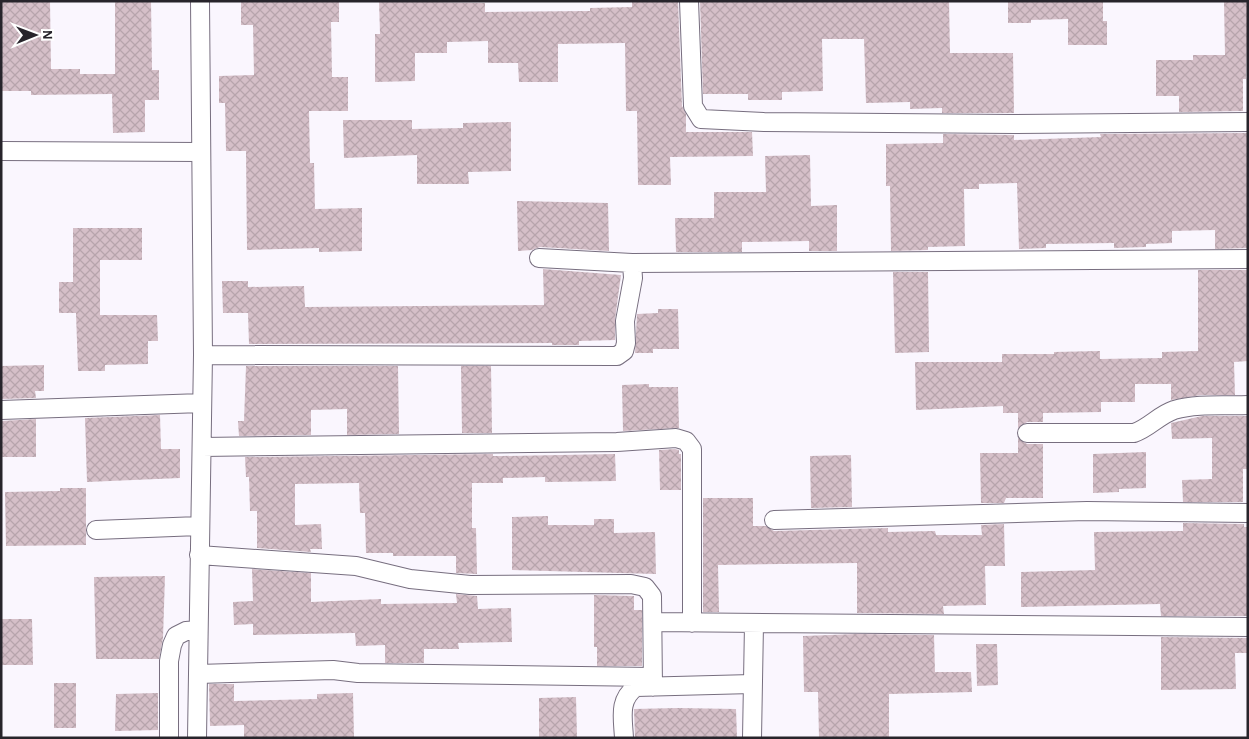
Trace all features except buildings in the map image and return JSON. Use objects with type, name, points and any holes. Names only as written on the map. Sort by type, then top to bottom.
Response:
[{"type":"street","points":[[198,738],[199,526],[203,355],[200,1]]},
{"type":"street","points":[[689,1],[693,106],[701,119],[764,122],[1004,124],[1248,122]]},
{"type":"street","points":[[1,151],[200,152]]},
{"type":"street","points":[[539,258],[632,264],[1248,259]]},
{"type":"street","points":[[203,355],[617,356],[624,351],[626,343],[626,322],[633,278],[632,264]]},
{"type":"street","points":[[1,410],[202,404]]},
{"type":"street","points":[[1027,433],[1134,433],[1175,410],[1194,407],[1248,405]]},
{"type":"street","points":[[202,447],[617,442],[676,438],[686,440],[692,449],[692,623]]},
{"type":"street","points":[[774,520],[1087,511],[1248,513]]},
{"type":"street","points":[[96,530],[199,526]]},
{"type":"street","points":[[199,555],[356,566],[410,579],[470,585],[631,584],[645,587],[652,596],[654,622],[652,682]]},
{"type":"street","points":[[654,622],[1248,628]]},
{"type":"street","points":[[752,738],[754,624]]},
{"type":"street","points":[[169,738],[169,661],[172,645],[176,636],[186,631],[198,630]]},
{"type":"street","points":[[198,674],[333,670],[358,674],[752,684]]},
{"type":"street","points":[[624,738],[622,704],[628,693],[636,687],[652,682]]}]
